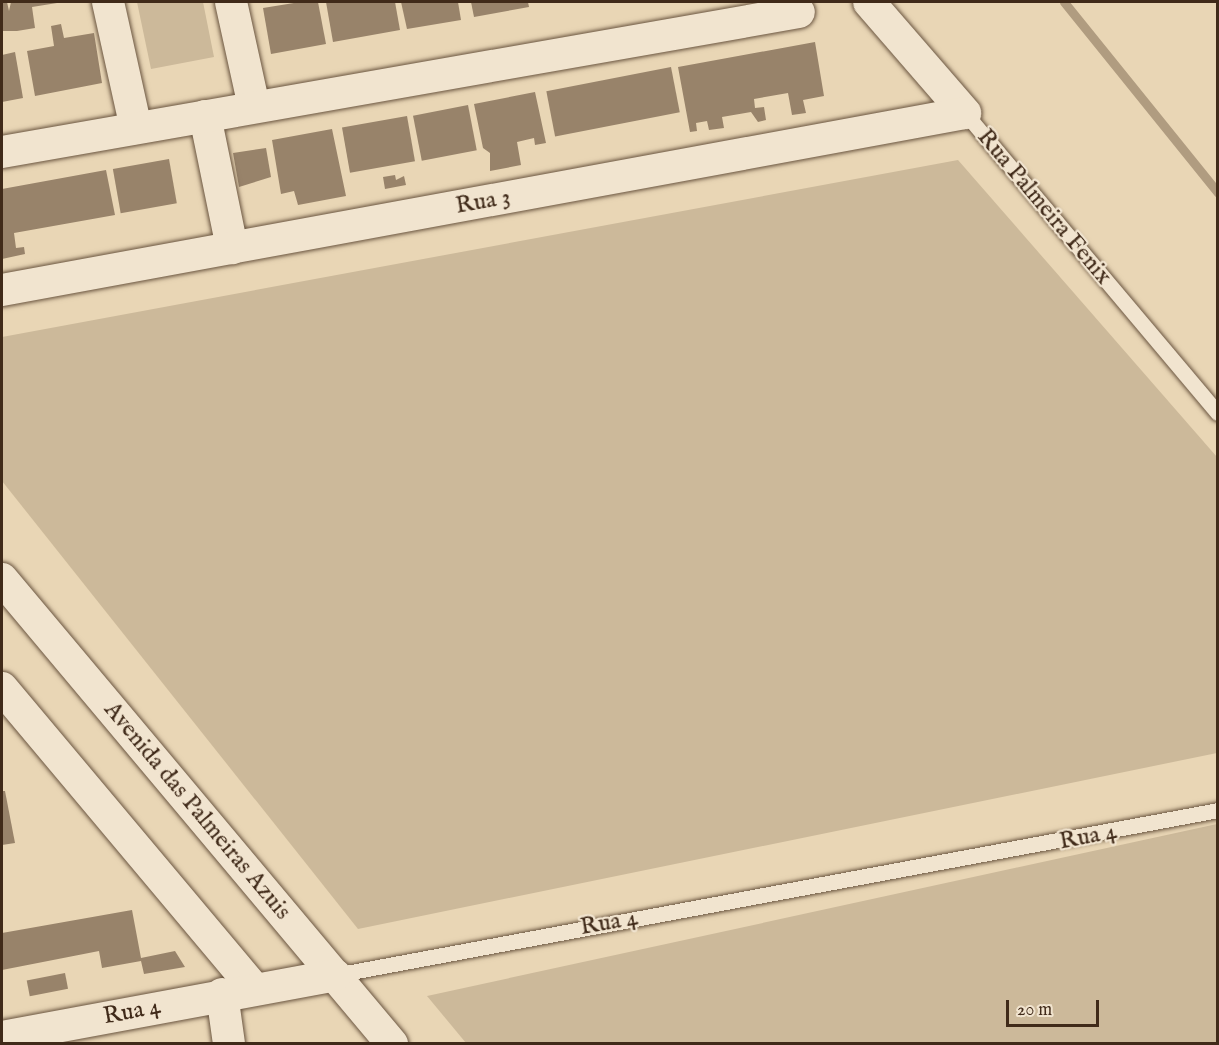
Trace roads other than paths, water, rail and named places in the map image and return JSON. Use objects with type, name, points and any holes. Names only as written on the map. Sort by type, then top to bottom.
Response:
[{"type":"street","points":[[108,2],[136,128]]},
{"type":"street","points":[[231,2],[254,107]]},
{"type":"street","name":"Rua Palmeira Fenix","points":[[869,2],[964,113]]},
{"type":"street","points":[[2,152],[799,12]]},
{"type":"street","name":"Rua 3","points":[[2,290],[964,113]]},
{"type":"street","points":[[205,116],[232,248]]},
{"type":"street","name":"Avenida das Palmeiras Azuis","points":[[2,579],[392,1044]]},
{"type":"street","points":[[2,687],[254,988]]},
{"type":"street","name":"Rua 4","points":[[2,1037],[254,988],[335,975]]},
{"type":"street","points":[[222,994],[229,1044]]},
{"type":"lane","name":"Rua Palmeira Fenix","points":[[964,113],[1218,413]]},
{"type":"lane","name":"Rua 4","points":[[335,975],[1218,810]]},
{"type":"waterway","points":[[1064,2],[1218,193]]}]
